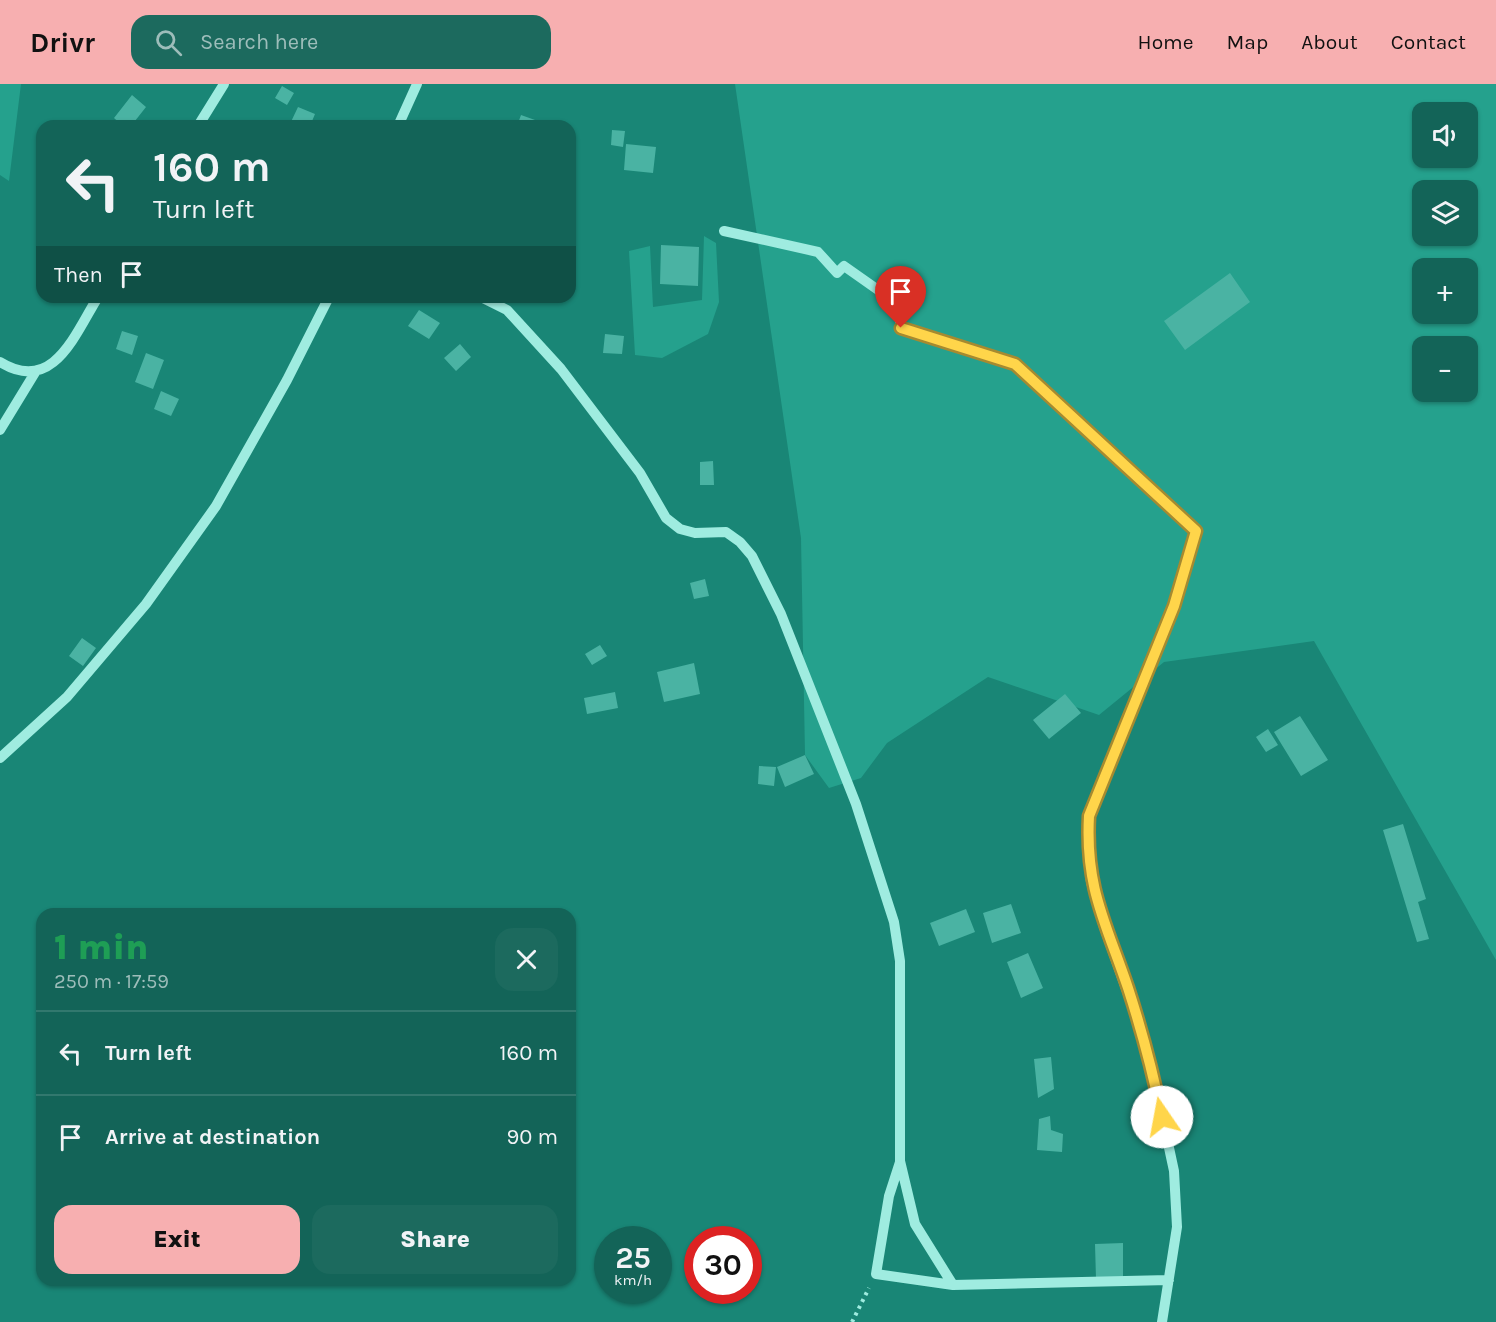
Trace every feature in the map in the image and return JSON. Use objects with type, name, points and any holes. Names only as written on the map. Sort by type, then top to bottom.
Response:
[{"type":"street","points":[[202,120],[224,84]]},
{"type":"street","points":[[401,120],[417,84]]},
{"type":"street","points":[[724,231],[818,252],[837,273],[844,266],[898,304],[901,328],[1015,364],[1196,531],[1174,606],[1089,816],[1087,845],[1091,882],[1103,924],[1148,1050],[1174,1171],[1177,1227],[1162,1322]]},
{"type":"street","points":[[0,362],[26,373],[49,367],[63,354],[94,303]]},
{"type":"street","points":[[0,758],[68,697],[146,604],[216,506],[326,303]]},
{"type":"street","points":[[494,303],[507,310],[561,369],[640,473],[666,518],[680,529],[695,533],[726,532],[740,542],[752,556],[781,614],[856,804],[894,922],[900,961],[900,1161],[915,1224],[953,1285]]},
{"type":"street","points":[[0,430],[36,371]]},
{"type":"street","points":[[900,1161],[889,1196],[876,1274],[953,1285],[1168,1280]]},
{"type":"path","points":[[852,1322],[876,1274]]},
{"type":"green space","points":[[0,84],[21,84],[9,181],[0,175]]},
{"type":"green space","points":[[735,84],[1496,84],[1496,960],[1314,641],[1164,662],[1099,715],[988,677],[887,743],[861,778],[829,788],[805,755],[801,538]]},
{"type":"green space","points":[[704,236],[716,243],[719,302],[708,334],[662,358],[635,355],[629,251],[650,246],[653,307],[702,300]]},
{"type":"building","points":[[282,86],[294,93],[287,105],[275,98]]},
{"type":"building","points":[[132,95],[146,107],[136,120],[114,118]]},
{"type":"building","points":[[298,107],[315,114],[312,120],[292,120]]},
{"type":"building","points":[[521,115],[535,120],[519,120]]},
{"type":"building","points":[[612,130],[625,131],[623,147],[611,145]]},
{"type":"building","points":[[626,144],[656,147],[653,173],[624,170]]},
{"type":"building","points":[[661,245],[699,247],[698,286],[660,284]]},
{"type":"building","points":[[1230,273],[1250,302],[1185,350],[1164,321]]},
{"type":"building","points":[[419,310],[440,323],[429,339],[408,326]]},
{"type":"building","points":[[122,331],[138,336],[132,355],[116,349]]},
{"type":"building","points":[[605,334],[624,336],[622,354],[603,353]]},
{"type":"building","points":[[460,344],[471,357],[456,371],[444,358]]},
{"type":"building","points":[[146,353],[164,360],[153,389],[135,382]]},
{"type":"building","points":[[161,391],[179,399],[171,416],[154,409]]},
{"type":"building","points":[[713,461],[714,485],[700,485],[700,462]]},
{"type":"building","points":[[705,579],[709,596],[694,599],[690,583]]},
{"type":"building","points":[[82,638],[96,648],[83,666],[69,656]]},
{"type":"building","points":[[600,645],[607,656],[592,665],[585,654]]},
{"type":"building","points":[[694,663],[700,694],[664,702],[657,672]]},
{"type":"building","points":[[615,692],[618,708],[587,714],[584,698]]},
{"type":"building","points":[[1065,694],[1081,713],[1049,739],[1033,720]]},
{"type":"building","points":[[1300,716],[1328,760],[1301,776],[1274,732]]},
{"type":"building","points":[[1268,729],[1278,745],[1266,752],[1256,737]]},
{"type":"building","points":[[805,755],[814,774],[785,787],[777,767]]},
{"type":"building","points":[[759,766],[776,767],[774,786],[758,784]]},
{"type":"building","points":[[1403,824],[1426,899],[1418,902],[1429,939],[1417,942],[1383,830]]},
{"type":"building","points":[[1011,904],[1021,933],[992,943],[983,913]]},
{"type":"building","points":[[966,909],[975,932],[939,946],[930,923]]},
{"type":"building","points":[[1028,953],[1043,988],[1021,998],[1007,962]]},
{"type":"building","points":[[1051,1057],[1054,1089],[1038,1098],[1034,1059]]},
{"type":"building","points":[[1050,1116],[1051,1130],[1063,1134],[1062,1152],[1037,1150],[1039,1119]]},
{"type":"building","points":[[1123,1243],[1123,1278],[1096,1279],[1095,1244]]},
{"type":"route","points":[[901,328],[1015,364],[1196,531],[1174,606],[1089,816],[1087,845],[1091,882],[1103,924],[1127,985],[1148,1050],[1162,1117]]}]
